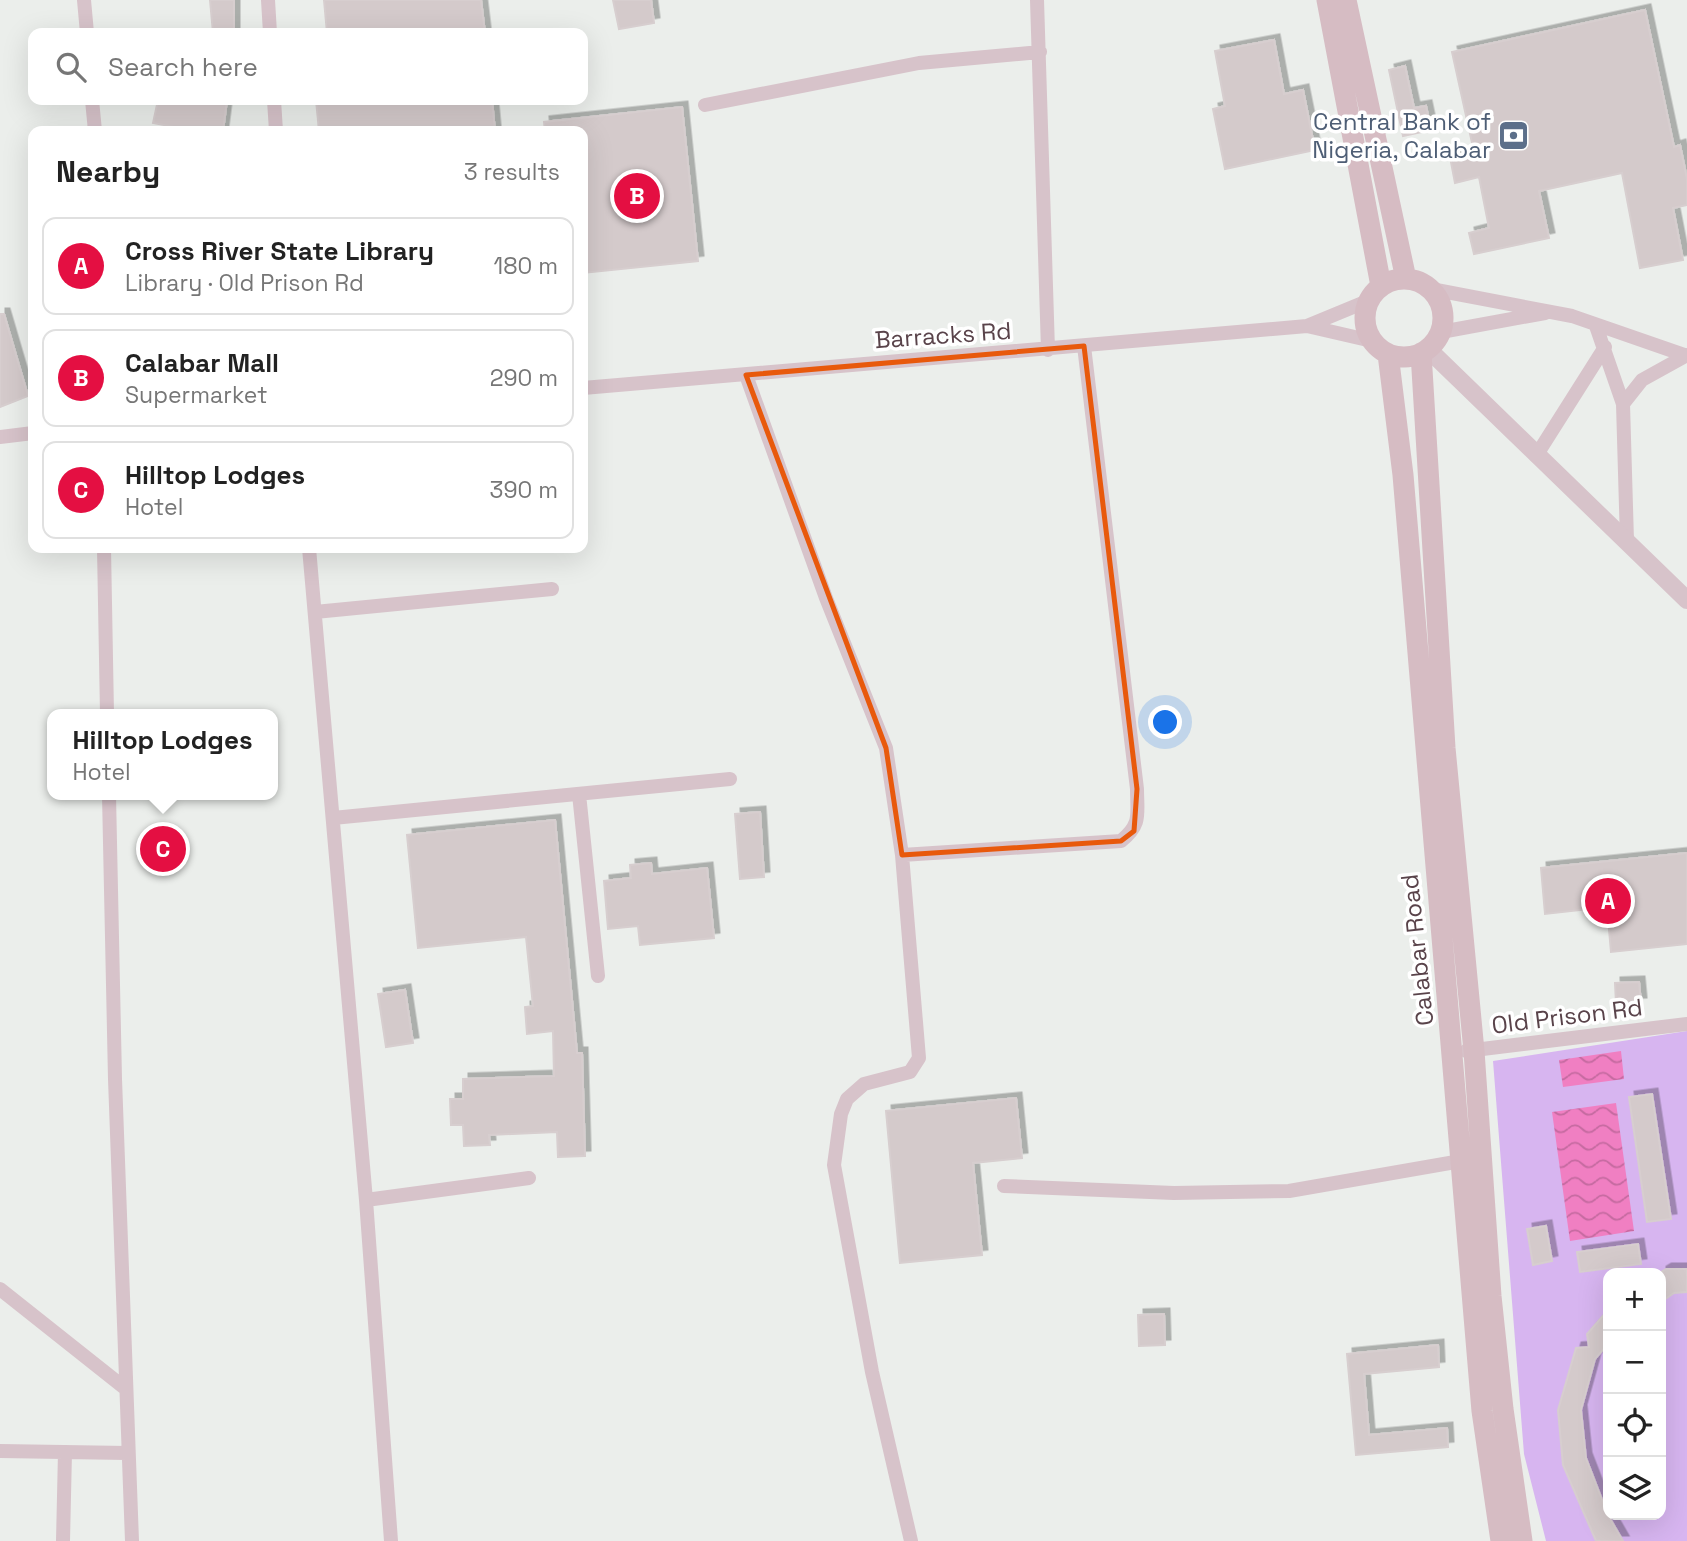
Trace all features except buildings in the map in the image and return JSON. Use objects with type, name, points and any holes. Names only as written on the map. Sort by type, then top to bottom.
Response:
[{"type":"main road","points":[[1327,0],[1376,293],[1366,325],[1380,347],[1399,357],[1430,345],[1443,309],[1431,289],[1406,279],[1376,293]]},
{"type":"main road","points":[[1346,0],[1406,279]]},
{"type":"main road","name":"Calabar Road","points":[[1430,345],[1445,748],[1464,1051],[1461,1161],[1484,1425],[1501,1541]]},
{"type":"main road","name":"Calabar Road","points":[[1380,347],[1403,475],[1424,744],[1464,1051],[1503,1409],[1522,1541]]},
{"type":"street","points":[[84,0],[87,28]]},
{"type":"street","points":[[268,0],[270,28]]},
{"type":"street","points":[[1037,0],[1048,349]]},
{"type":"street","points":[[705,104],[919,63],[1040,52]]},
{"type":"street","points":[[92,105],[95,126]]},
{"type":"street","points":[[274,105],[276,126]]},
{"type":"street","points":[[1431,289],[1554,311],[1687,356]]},
{"type":"street","name":"Barracks Rd","points":[[1307,327],[1376,293]]},
{"type":"street","points":[[1554,311],[1430,345],[1536,456],[1687,600]]},
{"type":"street","points":[[1596,326],[1623,404],[1627,541]]},
{"type":"street","name":"Barracks Rd","points":[[588,388],[1307,327],[1380,347]]},
{"type":"street","points":[[902,855],[1121,841],[1134,831],[1138,820],[1084,346]]},
{"type":"street","points":[[1536,456],[1605,347]]},
{"type":"street","points":[[1623,404],[1642,380],[1687,356]]},
{"type":"street","points":[[746,374],[826,598],[886,748],[902,855],[919,1058],[910,1072],[864,1084],[847,1099],[836,1142],[835,1179],[872,1372],[911,1541]]},
{"type":"street","points":[[0,437],[28,434]]},
{"type":"street","points":[[104,553],[107,709]]},
{"type":"street","points":[[309,553],[366,1200],[391,1541]]},
{"type":"street","points":[[315,612],[552,589]]},
{"type":"street","points":[[333,818],[730,779]]},
{"type":"street","points":[[579,794],[598,976]]},
{"type":"street","points":[[109,800],[127,1453],[132,1541]]},
{"type":"street","name":"Old Prison Rd","points":[[1464,1051],[1687,1024]]},
{"type":"street","points":[[1004,1186],[1174,1194],[1289,1191],[1461,1161]]},
{"type":"street","points":[[366,1200],[528,1178]]},
{"type":"street","points":[[0,1289],[126,1389]]},
{"type":"street","points":[[0,1451],[127,1453]]},
{"type":"street","points":[[63,1541],[65,1452]]},
{"type":"highlighted area","points":[[1084,346],[1137,789],[1134,831],[1121,841],[902,855],[886,748],[746,375]]},
{"type":"shaded area","points":[[1687,1031],[1687,1541],[1546,1541],[1524,1454],[1493,1061]]},
{"type":"water","points":[[1621,1051],[1624,1079],[1563,1087],[1559,1060]]},
{"type":"water","points":[[1616,1103],[1634,1231],[1570,1241],[1552,1112]]},
{"type":"place","name":"Central Bank of Nigeria, Calabar","points":[[1514,135]]},
{"type":"place","name":"Calabar Mall","points":[[637,196]]},
{"type":"place","name":"Hilltop Lodges","points":[[163,849]]},
{"type":"place","name":"Cross River State Library","points":[[1608,901]]}]
